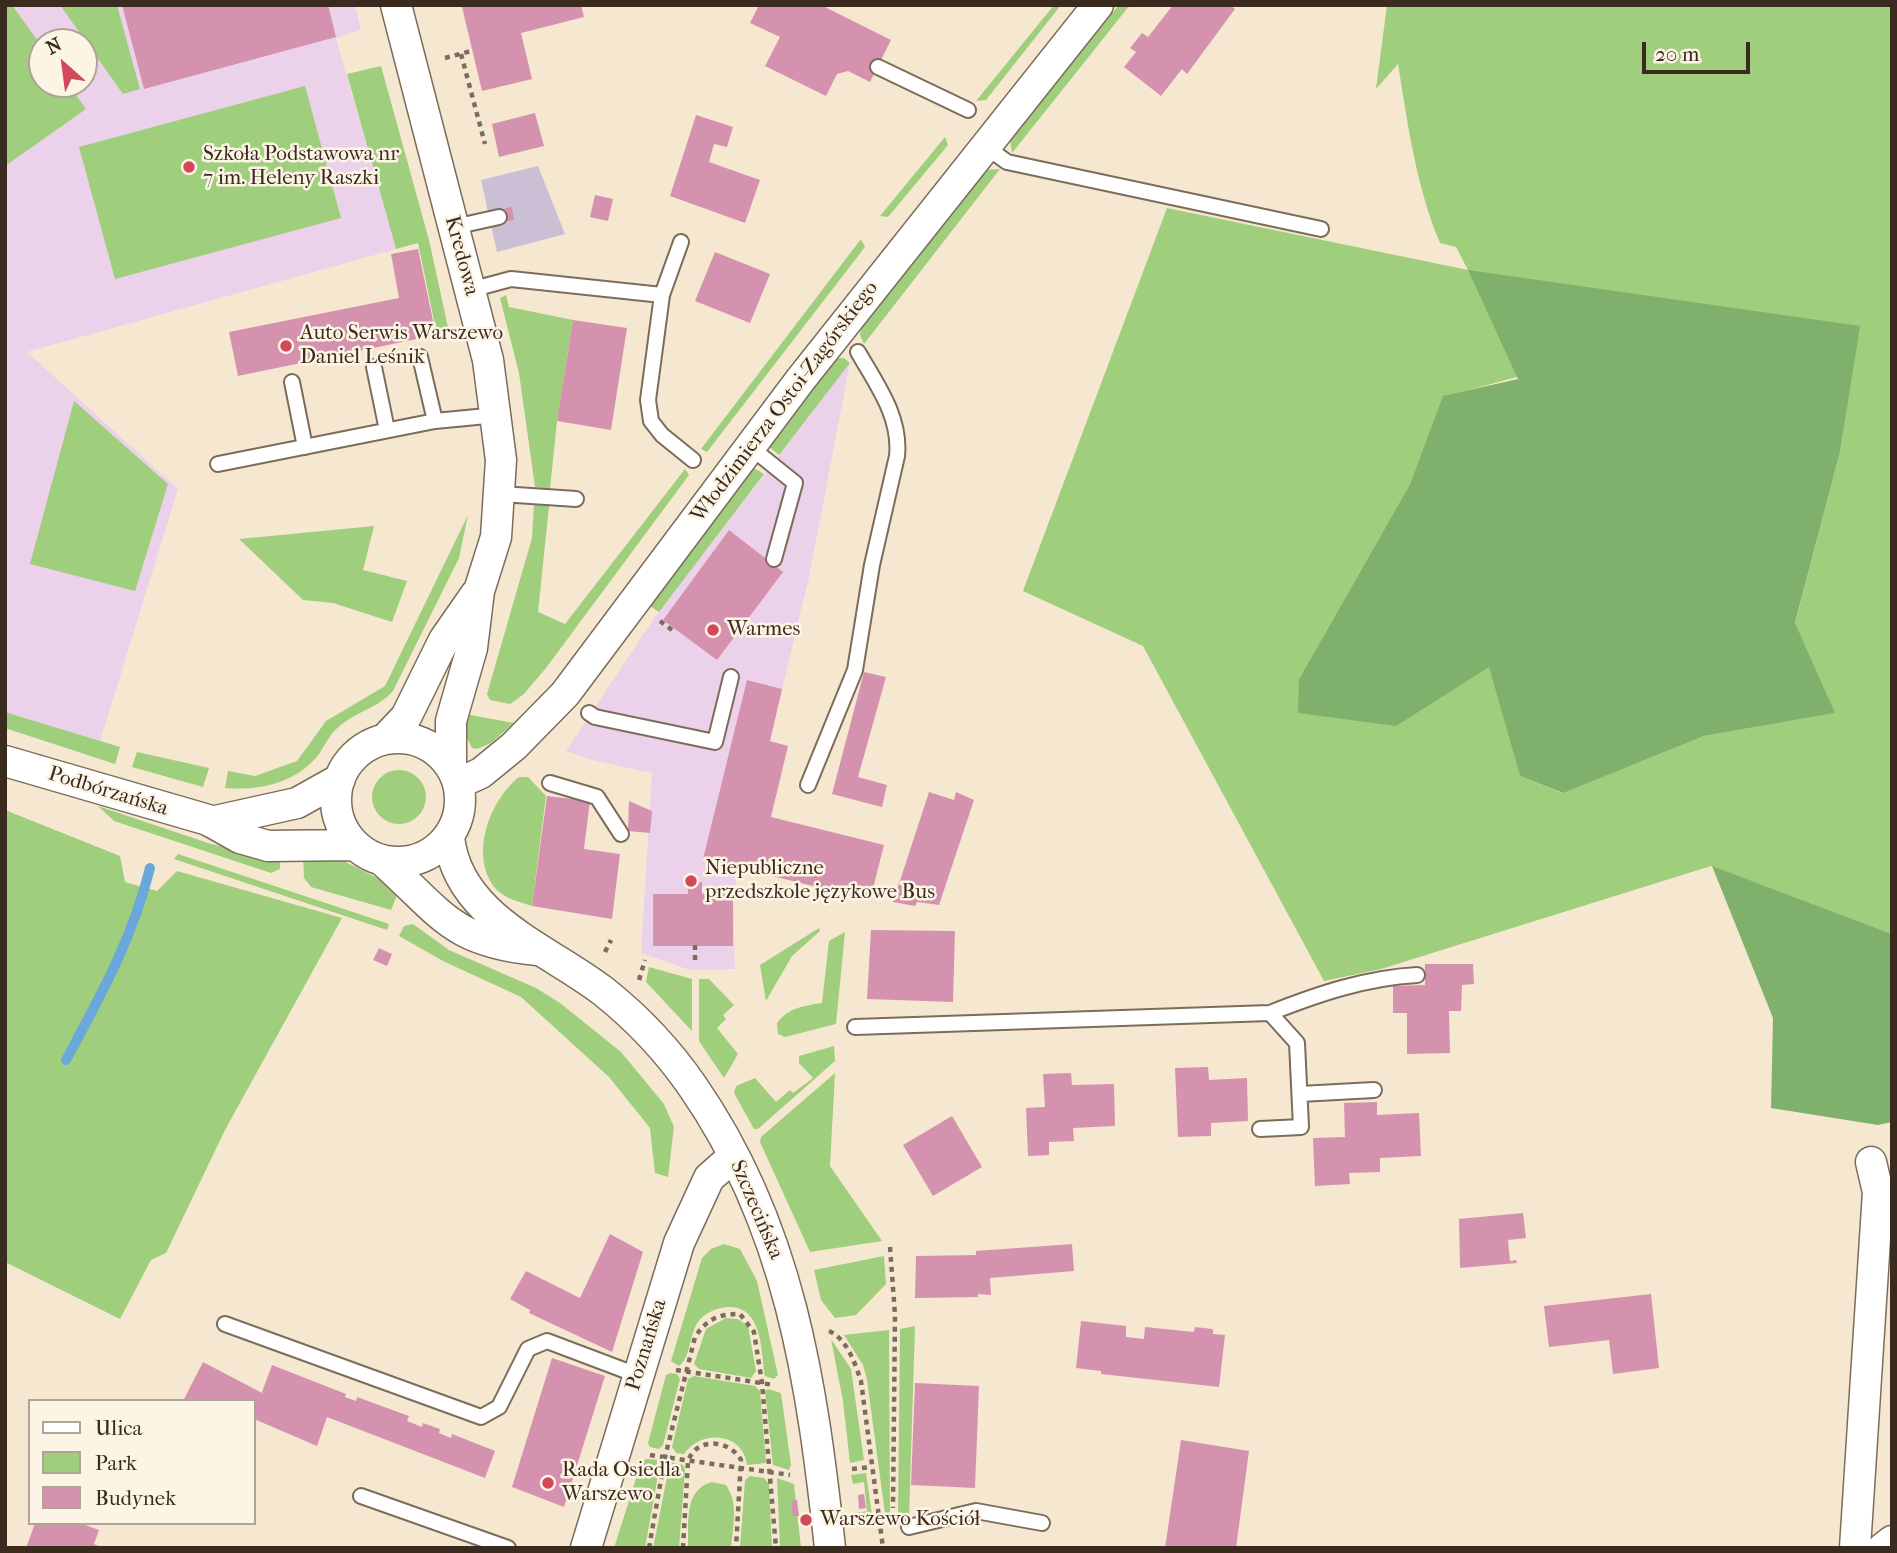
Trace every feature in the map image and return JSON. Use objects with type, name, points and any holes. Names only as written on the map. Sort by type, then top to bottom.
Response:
[{"type":"street","name":"Kredowa","points":[[396,5],[470,290],[497,415],[501,494],[496,537],[479,591],[472,649],[449,734],[455,774]]},
{"type":"street","name":"Włodzimierza Ostoi-Zagórskiego","points":[[455,774],[481,773],[514,746],[565,694],[749,446],[1098,5]]},
{"type":"street","name":"Kredowa","points":[[386,738],[406,717],[444,640],[479,591]]},
{"type":"street","points":[[383,861],[401,863],[420,859],[449,836],[458,820],[461,802],[455,774],[440,754],[423,742],[404,737],[386,738],[368,745],[354,756],[340,779],[336,807],[341,826],[355,845],[383,861],[443,919],[464,933],[501,946],[537,950]]},
{"type":"street","name":"Podbórzańska","points":[[5,761],[211,821],[240,838],[268,846],[355,845]]},
{"type":"street","name":"Podbórzańska","points":[[211,821],[297,803],[340,779]]},
{"type":"street","points":[[449,836],[452,860],[463,883],[477,901],[537,950]]},
{"type":"street","name":"Szczecińska","points":[[537,950],[606,993],[656,1041],[693,1087],[734,1156],[776,1253],[799,1333],[813,1408],[830,1548]]},
{"type":"street","name":"Poznańska","points":[[586,1548],[679,1243],[709,1178],[734,1156]]},
{"type":"street","points":[[1855,1548],[1878,1192],[1871,1163]]},
{"type":"street","points":[[1883,1548],[1892,1541]]},
{"type":"lane","points":[[878,67],[968,110]]},
{"type":"lane","points":[[985,146],[1007,162],[1321,229]]},
{"type":"lane","points":[[454,227],[499,217]]},
{"type":"lane","points":[[681,242],[662,295],[648,400],[651,421],[662,435],[692,460]]},
{"type":"lane","points":[[470,290],[511,279],[662,295]]},
{"type":"lane","points":[[808,785],[855,670],[872,565],[897,456],[895,421],[858,352]]},
{"type":"lane","points":[[421,357],[435,421]]},
{"type":"lane","points":[[374,367],[387,430]]},
{"type":"lane","points":[[292,382],[305,447]]},
{"type":"lane","points":[[218,464],[435,421],[497,415]]},
{"type":"lane","points":[[749,446],[795,483],[774,559]]},
{"type":"lane","points":[[501,494],[576,499]]},
{"type":"lane","points":[[589,713],[596,717],[715,742],[731,677]]},
{"type":"lane","points":[[550,783],[597,797],[621,834]]},
{"type":"lane","points":[[855,1027],[1270,1013],[1322,993],[1390,977],[1417,975]]},
{"type":"lane","points":[[1260,1129],[1301,1127],[1297,1043],[1270,1013]]},
{"type":"lane","points":[[1300,1094],[1374,1090]]},
{"type":"lane","points":[[225,1324],[481,1417],[499,1407],[528,1349],[547,1341],[637,1375]]},
{"type":"lane","points":[[361,1496],[508,1548]]},
{"type":"lane","points":[[909,1527],[976,1511],[1042,1523]]},
{"type":"path","points":[[441,59],[471,51]]},
{"type":"path","points":[[461,54],[485,144]]},
{"type":"path","points":[[695,945],[695,960]]},
{"type":"path","points":[[638,985],[645,960]]},
{"type":"path","points":[[890,1247],[895,1315],[893,1516]]},
{"type":"path","points":[[649,1548],[665,1457],[695,1337],[704,1324],[717,1315],[740,1314],[754,1332],[762,1383],[776,1548]]},
{"type":"path","points":[[820,1326],[838,1335],[856,1364],[862,1381],[883,1548]]},
{"type":"path","points":[[674,1370],[787,1387]]},
{"type":"path","points":[[683,1548],[688,1461],[699,1446],[710,1443],[736,1450],[742,1469],[736,1548]]},
{"type":"path","points":[[646,1455],[782,1474]]},
{"type":"path","points":[[843,1470],[873,1467]]},
{"type":"shaded area","name":"Szkoła Podstawowa nr 7 im. Heleny Raszki","points":[[5,5],[355,5],[361,30],[336,38],[396,249],[27,352],[178,489],[100,741],[5,712]]},
{"type":"shaded area","points":[[538,166],[565,234],[497,252],[481,180]]},
{"type":"shaded area","points":[[850,363],[809,577],[733,894],[735,969],[690,970],[641,953],[652,773],[588,759],[566,751],[655,617]]},
{"type":"green space","points":[[5,5],[12,5],[28,28],[28,98],[78,98],[86,109],[5,166]]},
{"type":"green space","points":[[60,5],[117,5],[140,89],[123,94],[98,59],[98,28],[76,28]]},
{"type":"green space","points":[[1054,5],[1061,5],[986,100],[976,101]]},
{"type":"green space","points":[[1119,5],[1130,5],[1012,153],[1010,138]]},
{"type":"green space","points":[[1387,5],[1892,5],[1892,934],[1711,866],[1381,969],[1324,981],[1143,646],[1023,591],[1167,208],[1468,270],[1456,247],[1440,243],[1432,221],[1414,155],[1398,64],[1376,89]],"holes":[[[1859,326],[1840,452],[1795,624],[1834,713],[1704,736],[1562,793],[1520,776],[1490,666],[1299,679],[1410,484],[1443,397],[1517,377]]]},
{"type":"green space","points":[[381,66],[429,240],[449,332],[437,335],[418,243],[396,249],[347,74]]},
{"type":"green space","points":[[305,86],[341,218],[115,279],[79,147]]},
{"type":"green space","points":[[945,137],[948,145],[888,217],[880,216]]},
{"type":"green space","points":[[1000,169],[864,344],[860,335],[862,324],[984,170]]},
{"type":"green space","points":[[861,239],[865,247],[707,452],[701,449]]},
{"type":"green space","points":[[1468,270],[1860,326],[1840,452],[1795,623],[1835,713],[1704,736],[1563,793],[1520,776],[1489,667],[1396,726],[1298,713],[1299,679],[1410,484],[1443,396],[1518,379]]},
{"type":"green space","points":[[506,295],[509,307],[573,320],[557,421],[550,489],[535,487],[519,373],[500,298]]},
{"type":"green space","points":[[835,358],[844,358],[850,363],[779,455],[768,446]]},
{"type":"green space","points":[[74,401],[168,484],[135,591],[30,564]]},
{"type":"green space","points":[[752,467],[764,474],[659,612],[650,606]]},
{"type":"green space","points":[[685,469],[689,475],[546,668],[524,694],[510,704],[490,700],[487,694],[532,538],[534,504],[549,506],[538,612],[565,624]]},
{"type":"green space","points":[[468,515],[459,558],[393,691],[382,701],[338,727],[319,754],[300,772],[264,786],[225,788],[228,771],[255,776],[297,761],[326,721],[385,686]]},
{"type":"green space","points":[[374,526],[363,570],[407,581],[392,622],[333,603],[303,600],[239,539]]},
{"type":"green space","points":[[5,712],[120,747],[115,764],[5,728]]},
{"type":"green space","points":[[465,714],[514,723],[491,743],[477,749],[472,748],[465,734]]},
{"type":"green space","points":[[137,752],[209,768],[203,787],[132,767]]},
{"type":"green space","points":[[399,770],[418,778],[426,797],[418,816],[399,824],[380,816],[372,797],[380,778]]},
{"type":"green space","points":[[519,777],[528,777],[546,796],[532,906],[509,898],[497,890],[488,877],[484,862],[483,847],[491,815],[508,787]]},
{"type":"green space","points":[[98,806],[211,844],[280,858],[280,869],[271,873],[114,821]]},
{"type":"green space","points":[[5,810],[120,856],[125,882],[157,891],[177,871],[342,918],[225,1130],[166,1253],[151,1260],[120,1319],[5,1262]]},
{"type":"green space","points":[[178,854],[389,924],[387,930],[174,859]]},
{"type":"green space","points":[[303,856],[338,858],[387,883],[398,893],[391,910],[311,887],[304,878]]},
{"type":"green space","points":[[1712,866],[1892,934],[1892,1122],[1878,1125],[1771,1108],[1773,1018]]},
{"type":"green space","points":[[413,924],[449,950],[536,988],[560,1003],[621,1052],[664,1104],[674,1127],[668,1177],[655,1173],[650,1128],[609,1077],[521,997],[445,962],[399,936],[404,926]]},
{"type":"green space","points":[[819,928],[820,931],[792,956],[766,1001],[760,965]]},
{"type":"green space","points":[[845,932],[836,1024],[785,1037],[778,1034],[777,1023],[787,1014],[797,1008],[822,1003],[829,941]]},
{"type":"green space","points":[[649,967],[692,979],[692,1031],[646,982]]},
{"type":"green space","points":[[699,979],[709,979],[734,1005],[723,1015],[726,1019],[717,1028],[738,1054],[724,1078],[699,1041]]},
{"type":"green space","points":[[834,1046],[835,1061],[758,1129],[754,1129],[734,1093],[736,1086],[755,1078],[776,1102],[790,1090],[793,1093],[813,1078],[799,1063],[799,1056]]},
{"type":"green space","points":[[835,1073],[830,1166],[882,1241],[810,1252],[760,1142],[761,1137]]},
{"type":"green space","points":[[724,1244],[740,1249],[757,1281],[778,1375],[774,1379],[765,1376],[761,1343],[754,1321],[748,1313],[739,1308],[727,1307],[704,1316],[695,1327],[683,1362],[679,1366],[671,1361],[702,1258],[711,1249]]},
{"type":"green space","points":[[884,1256],[886,1284],[856,1315],[835,1318],[821,1300],[814,1270]]},
{"type":"green space","points":[[726,1318],[738,1319],[748,1326],[756,1371],[751,1378],[699,1369],[694,1364],[706,1329]]},
{"type":"green space","points":[[915,1326],[909,1517],[898,1519],[900,1329]]},
{"type":"green space","points":[[889,1330],[890,1520],[886,1521],[867,1380],[863,1365],[844,1335]]},
{"type":"green space","points":[[831,1339],[851,1369],[864,1460],[850,1463],[843,1401]]},
{"type":"green space","points":[[677,1374],[680,1379],[663,1445],[659,1449],[650,1447],[648,1443],[666,1375]]},
{"type":"green space","points":[[694,1376],[755,1386],[760,1391],[766,1463],[747,1465],[738,1446],[730,1440],[720,1438],[700,1441],[684,1454],[676,1453],[672,1447],[688,1379]]},
{"type":"green space","points":[[768,1389],[781,1393],[791,1465],[789,1470],[773,1465],[765,1391]]},
{"type":"green space","points":[[646,1459],[658,1460],[660,1464],[645,1548],[614,1548],[641,1463]]},
{"type":"green space","points":[[670,1462],[683,1465],[685,1469],[679,1548],[653,1548]]},
{"type":"green space","points":[[866,1473],[873,1522],[857,1525],[856,1513],[867,1511],[864,1482],[853,1484],[851,1475]]},
{"type":"green space","points":[[750,1476],[764,1478],[769,1484],[772,1548],[740,1548],[745,1480]]},
{"type":"green space","points":[[777,1478],[794,1484],[801,1548],[780,1548]]},
{"type":"green space","points":[[712,1482],[726,1485],[733,1500],[731,1548],[688,1548],[688,1518],[692,1500],[696,1492]]},
{"type":"building","points":[[122,5],[328,5],[336,37],[144,89]]},
{"type":"building","points":[[581,5],[584,17],[521,33],[532,79],[482,91],[462,7]]},
{"type":"building","points":[[759,5],[821,5],[891,40],[870,82],[848,71],[837,74],[826,96],[765,66],[780,37],[750,23]]},
{"type":"building","points":[[1173,5],[1230,5],[1235,9],[1187,74],[1182,69],[1161,96],[1124,67],[1136,52],[1130,48],[1142,33],[1148,37]]},
{"type":"building","points":[[535,113],[544,146],[499,157],[492,124]]},
{"type":"building","points":[[696,115],[733,127],[727,147],[714,144],[709,162],[760,180],[745,223],[670,196]]},
{"type":"building","points":[[595,195],[613,199],[608,221],[590,217]]},
{"type":"building","points":[[512,207],[514,220],[501,223],[499,210]]},
{"type":"building","points":[[418,249],[436,335],[238,376],[229,332],[399,298],[391,254]]},
{"type":"building","points":[[715,252],[770,274],[750,323],[695,301]]},
{"type":"building","points":[[573,320],[627,328],[611,430],[557,421]]},
{"type":"building","points":[[729,530],[783,572],[717,660],[663,620]]},
{"type":"building","points":[[864,672],[886,677],[858,777],[887,785],[882,807],[832,794]]},
{"type":"building","points":[[747,680],[782,689],[770,741],[788,746],[771,817],[884,845],[870,900],[703,859]]},
{"type":"building","points":[[929,792],[954,800],[956,792],[974,800],[939,905],[917,902],[915,906],[893,902]]},
{"type":"building","points":[[547,796],[590,801],[584,849],[620,854],[612,919],[532,906]]},
{"type":"building","points":[[629,801],[652,811],[650,833],[628,831]]},
{"type":"building","points":[[688,882],[702,882],[702,894],[733,894],[733,946],[653,946],[653,894],[688,894]]},
{"type":"building","points":[[871,930],[955,931],[953,1002],[867,999]]},
{"type":"building","points":[[379,948],[392,954],[387,966],[373,960]]},
{"type":"building","points":[[1425,964],[1473,964],[1474,984],[1462,985],[1461,1011],[1449,1011],[1450,1053],[1407,1054],[1407,1013],[1393,1013],[1393,986],[1425,985]]},
{"type":"building","points":[[1208,1067],[1209,1080],[1247,1078],[1248,1121],[1211,1123],[1211,1136],[1178,1137],[1175,1068]]},
{"type":"building","points":[[1071,1073],[1072,1085],[1114,1084],[1115,1126],[1073,1128],[1074,1141],[1049,1142],[1049,1155],[1028,1156],[1026,1108],[1045,1107],[1043,1074]]},
{"type":"building","points":[[1377,1102],[1377,1115],[1419,1113],[1421,1156],[1380,1158],[1380,1172],[1349,1173],[1350,1184],[1315,1186],[1313,1138],[1345,1137],[1344,1103]]},
{"type":"building","points":[[952,1116],[982,1167],[933,1196],[903,1145]]},
{"type":"building","points":[[1523,1213],[1526,1238],[1508,1240],[1510,1261],[1516,1260],[1517,1263],[1460,1268],[1459,1219]]},
{"type":"building","points":[[610,1234],[643,1252],[612,1352],[529,1313],[530,1310],[510,1299],[526,1271],[580,1298]]},
{"type":"building","points":[[1072,1244],[1074,1271],[990,1278],[991,1295],[915,1298],[916,1256],[976,1255],[976,1251]]},
{"type":"building","points":[[1651,1294],[1659,1368],[1613,1374],[1609,1340],[1549,1347],[1544,1306]]},
{"type":"building","points":[[1081,1321],[1126,1326],[1126,1337],[1144,1339],[1145,1327],[1194,1332],[1195,1327],[1213,1329],[1213,1334],[1225,1335],[1219,1387],[1101,1374],[1101,1371],[1076,1368]]},
{"type":"building","points":[[552,1358],[605,1376],[564,1507],[512,1487]]},
{"type":"building","points":[[203,1362],[264,1394],[262,1392],[272,1365],[346,1394],[345,1397],[356,1401],[357,1397],[409,1416],[407,1421],[422,1427],[423,1423],[440,1429],[439,1433],[451,1438],[452,1434],[495,1451],[485,1478],[327,1417],[317,1446],[256,1420],[256,1399],[184,1399]]},
{"type":"building","points":[[915,1383],[979,1386],[975,1488],[911,1485]]},
{"type":"building","points":[[1181,1440],[1249,1451],[1236,1548],[1165,1548]]},
{"type":"building","points":[[864,1494],[866,1508],[859,1509],[858,1495]]},
{"type":"building","points":[[797,1500],[799,1516],[793,1516],[791,1501]]},
{"type":"building","points":[[34,1525],[85,1525],[99,1530],[94,1544],[103,1548],[26,1548]]},
{"type":"waterway","points":[[66,1060],[125,943],[150,868]]},
{"type":"place","name":"Szkoła Podstawowa nr 7 im. Heleny Raszki","points":[[189,167]]},
{"type":"place","name":"Auto Serwis Warszewo Daniel Leśnik","points":[[286,346]]},
{"type":"place","name":"Warmes","points":[[713,630]]},
{"type":"place","name":"Niepubliczne przedszkole językowe Bus","points":[[691,881]]},
{"type":"place","name":"Rada Osiedla Warszewo","points":[[548,1483]]},
{"type":"place","name":"Warszewo Kościół","points":[[806,1520]]}]
